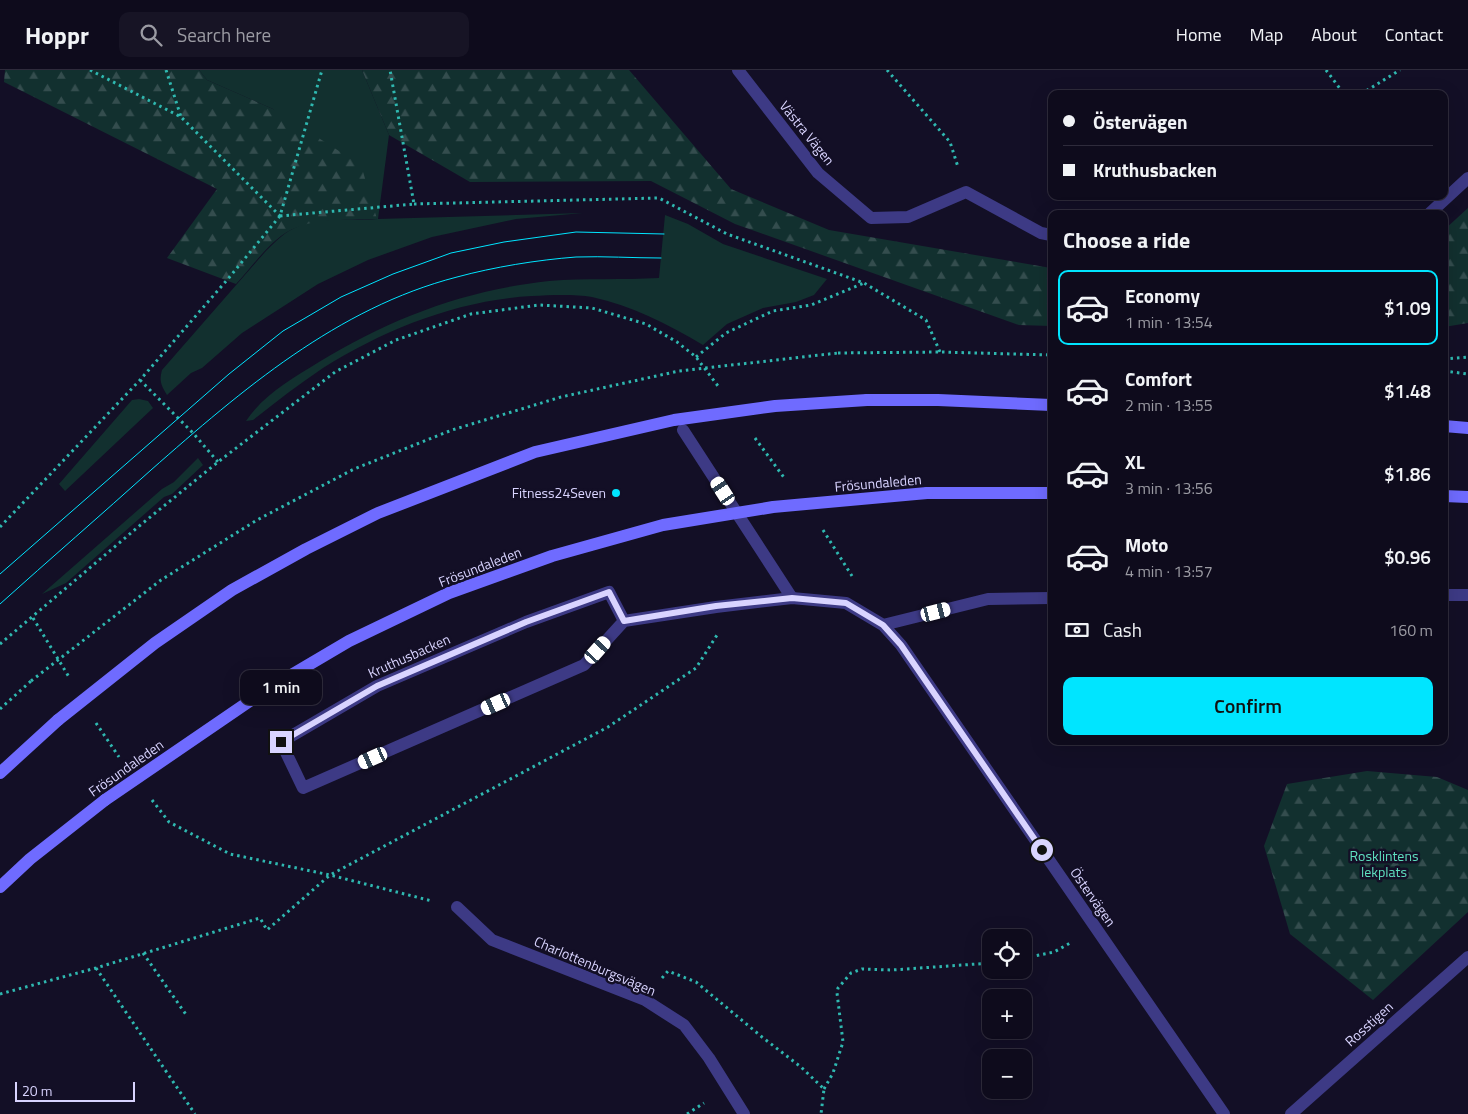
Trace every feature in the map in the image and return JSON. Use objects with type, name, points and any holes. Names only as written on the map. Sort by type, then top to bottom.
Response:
[{"type":"main road","points":[[0,773],[58,720],[155,643],[232,590],[306,549],[378,513],[535,452],[665,422],[775,406],[867,400],[938,400],[1048,405]]},
{"type":"main road","points":[[1448,426],[1468,428]]},
{"type":"main road","name":"Frösundaleden","points":[[0,887],[30,859],[105,800],[266,690],[349,641],[449,593],[552,556],[663,525],[773,507],[927,493],[1048,493]]},
{"type":"main road","points":[[1448,496],[1468,497]]},
{"type":"street","name":"Västra Vägen","points":[[738,70],[818,173],[871,218],[908,217],[966,192]]},
{"type":"street","points":[[1448,196],[1468,178]]},
{"type":"street","points":[[966,192],[1042,233],[1048,234]]},
{"type":"street","points":[[1433,210],[1444,200]]},
{"type":"street","points":[[683,430],[792,598]]},
{"type":"street","name":"Kruthusbacken","points":[[609,592],[624,621],[584,665],[303,788],[281,742],[377,686],[526,622],[609,592]]},
{"type":"street","points":[[1448,595],[1468,595]]},
{"type":"street","points":[[624,621],[716,606],[792,598],[846,603],[883,625],[988,599],[1048,598]]},
{"type":"street","name":"Östervägen","points":[[883,625],[901,645],[1224,1114]]},
{"type":"street","name":"Charlottenburgsvägen","points":[[457,907],[492,940],[645,1000],[684,1025],[709,1058],[744,1114]]},
{"type":"street","name":"Rosstigen","points":[[1291,1114],[1468,957]]},
{"type":"path","points":[[90,70],[181,117],[280,216]]},
{"type":"path","points":[[166,70],[181,117]]},
{"type":"path","points":[[0,526],[140,380],[280,216],[322,70]]},
{"type":"path","points":[[390,70],[414,204]]},
{"type":"path","points":[[887,70],[950,142],[966,192]]},
{"type":"path","points":[[1326,70],[1341,90]]},
{"type":"path","points":[[1368,90],[1400,70]]},
{"type":"path","points":[[280,216],[414,204],[659,198],[727,234],[864,283],[926,320],[940,352]]},
{"type":"path","points":[[696,357],[726,333],[773,310],[811,305],[864,283]]},
{"type":"path","points":[[0,644],[218,462],[335,372],[396,340],[471,314],[539,305],[592,308],[646,324],[677,342],[696,357],[719,388]]},
{"type":"path","points":[[838,354],[940,352],[1048,355]]},
{"type":"path","points":[[1448,360],[1468,357]]},
{"type":"path","points":[[1448,372],[1468,374]]},
{"type":"path","points":[[140,380],[193,433],[218,462]]},
{"type":"path","points":[[753,434],[787,481]]},
{"type":"path","points":[[821,527],[857,584]]},
{"type":"path","points":[[0,994],[96,968],[260,918],[267,930],[330,875],[608,728],[696,668],[717,636],[716,606]]},
{"type":"path","points":[[33,618],[70,680]]},
{"type":"path","points":[[0,709],[31,682]]},
{"type":"path","points":[[95,721],[110,746],[122,761]]},
{"type":"path","points":[[152,799],[169,822],[230,854],[330,875],[457,907]]},
{"type":"path","points":[[1032,956],[1054,952],[1097,929]]},
{"type":"path","points":[[143,953],[187,1016]]},
{"type":"path","points":[[821,1114],[824,1089],[833,1073],[843,1042],[838,988],[851,973],[862,969],[892,970],[982,963]]},
{"type":"path","points":[[96,968],[195,1114]]},
{"type":"path","points":[[645,1000],[668,971],[696,982],[762,1037],[802,1067],[824,1089]]},
{"type":"green space","points":[[5,70],[199,70],[207,80],[273,109],[361,165],[377,219],[315,222],[292,230],[281,236],[269,247],[236,284],[167,258],[217,189],[4,82]]},
{"type":"green space","points":[[199,70],[362,70],[389,135],[378,219],[583,213],[516,219],[432,237],[368,260],[318,284],[242,333],[202,368],[191,373],[167,395],[161,383],[162,370],[280,237],[294,228],[318,221],[377,219],[273,109],[207,80]]},
{"type":"green space","points":[[362,70],[629,70],[731,189],[829,230],[1048,267],[1048,326],[1019,325],[735,224],[651,181],[470,182],[389,135]]},
{"type":"green space","points":[[1468,208],[1468,323],[1448,326],[1448,226]]},
{"type":"green space","points":[[665,215],[688,224],[723,244],[827,279],[814,295],[796,302],[763,308],[727,324],[703,345],[649,316],[621,305],[592,297],[570,295],[532,296],[477,303],[423,319],[371,341],[323,368],[253,420],[246,421],[270,395],[309,368],[374,332],[430,308],[488,291],[518,285],[549,281],[659,278]]},
{"type":"green space","points":[[132,400],[148,401],[153,408],[65,491],[59,484]]},
{"type":"green space","points":[[198,458],[203,465],[172,494],[164,497],[66,583],[42,594],[162,489],[174,482]]},
{"type":"green space","name":"Rosklintens lekplats","points":[[1367,771],[1437,777],[1468,790],[1468,912],[1373,1000],[1290,934],[1264,846],[1287,784]]},
{"type":"tram line","points":[[0,574],[229,374],[283,331],[341,297],[393,274],[451,253],[504,242],[576,232],[664,234]]},
{"type":"tram line","points":[[0,604],[220,410],[293,355],[371,309],[413,291],[457,277],[516,264],[576,257],[661,258]]},
{"type":"place","name":"Fitness24Seven","points":[[616,493]]},
{"type":"route","points":[[281,742],[377,686],[526,622],[609,592],[624,621],[716,606],[792,598],[846,603],[883,625],[901,645],[1042,850]]}]
